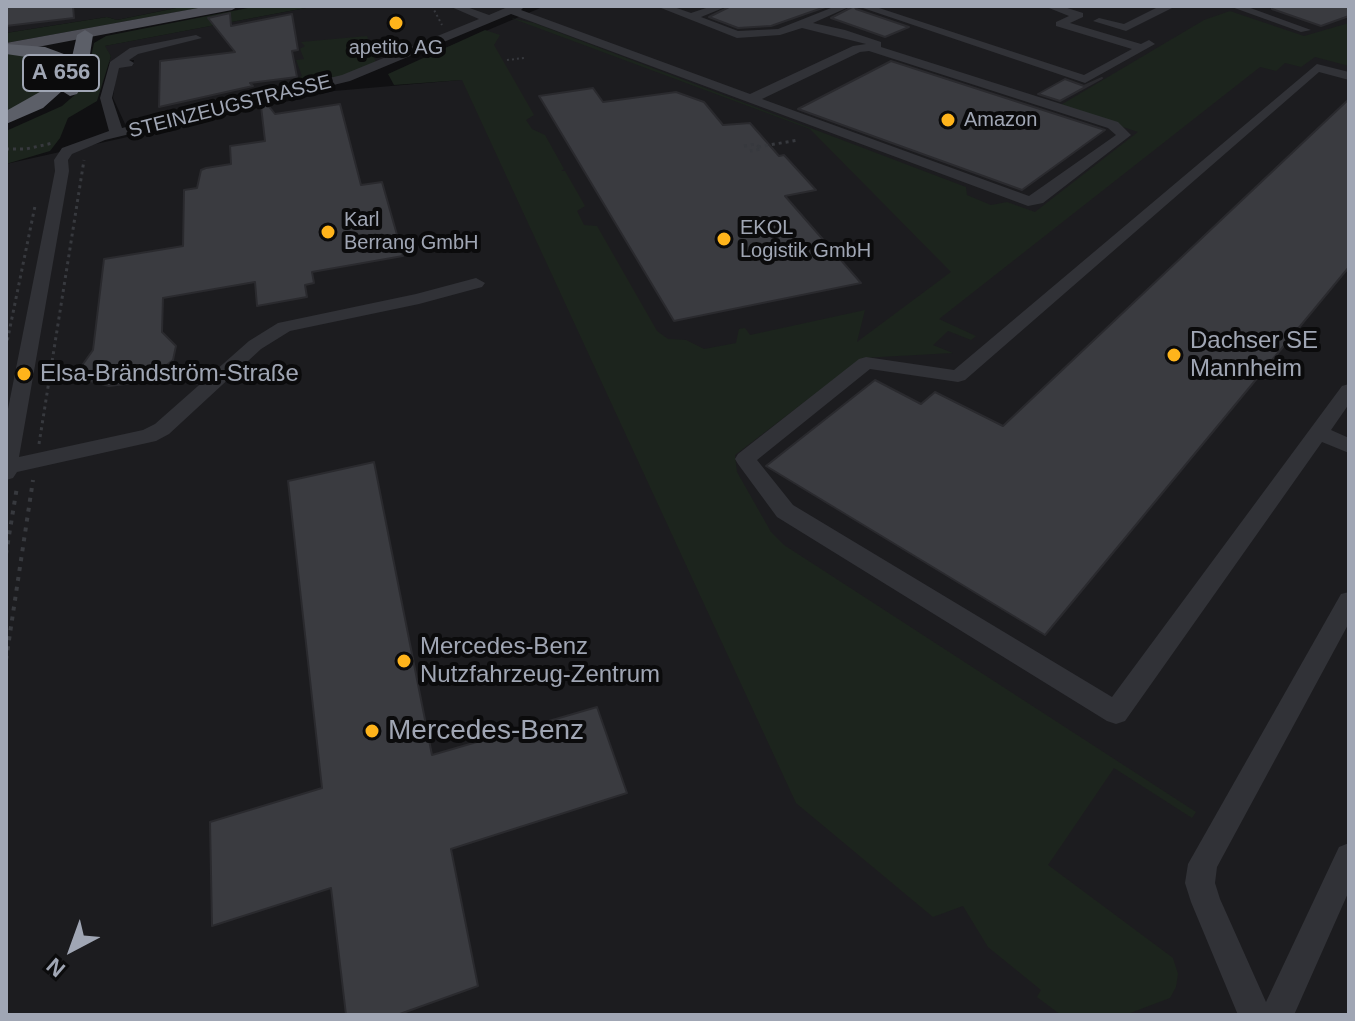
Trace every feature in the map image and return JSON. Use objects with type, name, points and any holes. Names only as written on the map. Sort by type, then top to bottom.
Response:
[{"type":"highway","name":"A 656","points":[[6,118],[36,104],[52,92],[76,36]]},
{"type":"highway","points":[[6,127],[41,112],[67,95],[77,80],[76,36]]},
{"type":"highway","name":"A 656","points":[[6,48],[45,52],[64,58]]},
{"type":"main road","points":[[6,48],[232,6]]},
{"type":"street","points":[[454,6],[490,19]]},
{"type":"street","points":[[661,6],[737,35],[780,32],[846,6]]},
{"type":"street","points":[[691,17],[723,6]]},
{"type":"street","points":[[862,6],[1085,79],[1145,46],[1060,24],[1079,15]]},
{"type":"street","points":[[1049,6],[1126,28],[1155,11],[1171,6]]},
{"type":"street","points":[[1234,6],[1305,30]]},
{"type":"street","points":[[516,8],[751,99],[1028,201],[1038,200],[1124,135],[1113,125],[870,47],[857,49],[751,99]]},
{"type":"street","name":"STEINZEUGSTRASSE","points":[[117,134],[333,82],[516,8]]},
{"type":"street","points":[[801,24],[841,32],[1014,89]]},
{"type":"street","points":[[196,38],[134,51],[121,64],[106,98],[117,134],[79,152],[62,171],[7,470],[149,436],[162,429],[255,345],[284,327],[419,299],[476,283]]},
{"type":"street","points":[[1349,76],[1317,68],[958,376],[866,363],[745,459],[785,511],[1116,713],[1332,426],[1349,390]]},
{"type":"street","points":[[1332,426],[1349,446]]},
{"type":"street","points":[[1255,1015],[1206,902],[1200,883],[1203,864],[1349,601]]},
{"type":"street","points":[[1277,1015],[1349,857]]},
{"type":"path","points":[[507,60],[524,58]]},
{"type":"path","points":[[744,146],[756,144],[758,147],[798,140]]},
{"type":"path","points":[[6,149],[56,143]]},
{"type":"path","points":[[750,151],[761,149],[758,147]]},
{"type":"path","points":[[16,157],[26,149]]},
{"type":"path","points":[[6,660],[85,155]]},
{"type":"path","points":[[6,347],[38,194]]},
{"type":"shaded area","points":[[6,6],[186,6],[117,20],[107,17],[6,33]]},
{"type":"shaded area","points":[[186,6],[210,6],[6,43],[6,33],[107,17],[117,20]]},
{"type":"shaded area","points":[[258,6],[316,6],[105,46],[111,56],[97,101],[68,118],[60,138],[50,151],[6,164],[6,131],[62,106],[77,93],[86,80],[94,43],[106,36]]},
{"type":"shaded area","points":[[316,6],[513,6],[366,68],[290,90],[126,126],[113,98],[117,67],[133,65],[134,60],[109,62],[111,56],[104,46]]},
{"type":"shaded area","points":[[545,6],[1349,6],[1349,1015],[6,1015],[6,164],[334,91],[460,80],[443,49]]},
{"type":"shaded area","points":[[1230,11],[1304,36],[1349,23],[1349,66],[1315,57],[1301,67],[1285,63],[1276,71],[1260,67],[939,319],[976,336],[971,340],[948,331],[933,345],[953,353],[862,358],[735,455],[737,472],[771,532],[784,545],[1196,812],[1192,818],[1114,768],[1048,865],[1173,958],[1178,974],[1170,998],[1125,1015],[1061,1015],[1037,997],[1041,990],[988,947],[963,906],[933,917],[796,803],[462,80],[394,85],[388,74],[485,30],[500,35],[494,45],[534,115],[526,120],[532,129],[545,135],[564,169],[561,171],[565,171],[585,206],[577,211],[584,225],[597,226],[657,331],[668,339],[686,340],[704,349],[736,343],[739,329],[745,328],[750,335],[865,310],[857,342],[951,272],[810,129],[511,18],[534,23],[966,187],[967,195],[991,205],[1007,202],[1035,212],[1138,132],[1059,106],[1204,20]]},
{"type":"shaded area","points":[[367,36],[376,63],[334,79],[302,86],[295,79],[302,76],[296,60],[304,59],[300,49],[305,46],[301,42]]},
{"type":"shaded area","points":[[23,53],[55,60],[49,88],[6,115],[6,54]]},
{"type":"building","points":[[73,6],[74,18],[6,26],[6,7]]},
{"type":"building","points":[[731,6],[828,6],[771,26],[738,28],[709,17]]},
{"type":"building","points":[[854,6],[909,27],[885,37],[831,18]]},
{"type":"building","points":[[1272,6],[1349,6],[1349,16],[1321,26],[1272,9]]},
{"type":"building","points":[[230,13],[231,26],[292,14],[298,50],[292,51],[297,77],[250,83],[253,86],[159,107],[160,61],[235,52],[208,18]]},
{"type":"building","name":"Amazon","points":[[891,61],[1105,130],[1022,190],[798,109]]},
{"type":"building","points":[[1102,78],[1060,101],[1038,94],[1065,79],[1084,86]]},
{"type":"building","name":"EKOL Logistik GmbH","points":[[593,88],[603,102],[676,92],[704,102],[723,125],[750,123],[779,156],[784,155],[816,190],[785,196],[861,283],[674,321],[539,96]]},
{"type":"building","points":[[1349,99],[1349,267],[1045,635],[766,466],[875,380],[921,404],[935,392],[1003,426]]},
{"type":"building","points":[[267,104],[275,114],[340,104],[361,185],[382,182],[403,256],[312,272],[314,283],[305,285],[307,297],[257,306],[255,282],[163,298],[162,332],[176,346],[173,360],[157,373],[134,383],[109,386],[90,381],[82,370],[93,350],[104,259],[183,246],[184,190],[197,188],[201,170],[231,164],[230,146],[265,141],[261,106]]},
{"type":"building","name":"Mercedes-Benz","points":[[374,462],[432,755],[597,707],[627,793],[451,849],[478,986],[397,1015],[346,1015],[331,888],[212,926],[210,822],[322,788],[288,481]]},
{"type":"place","name":"apetito AG","points":[[396,23]]},
{"type":"place","name":"Amazon","points":[[948,120]]},
{"type":"place","name":"Karl Berrang GmbH","points":[[328,232]]},
{"type":"place","name":"EKOL Logistik GmbH","points":[[724,239]]},
{"type":"place","name":"Dachser SE Mannheim","points":[[1174,355]]},
{"type":"place","name":"Elsa-Brändström-Straße","points":[[24,374]]},
{"type":"place","name":"Mercedes-Benz Nutzfahrzeug-Zentrum","points":[[404,661]]},
{"type":"place","name":"Mercedes-Benz","points":[[372,731]]}]
